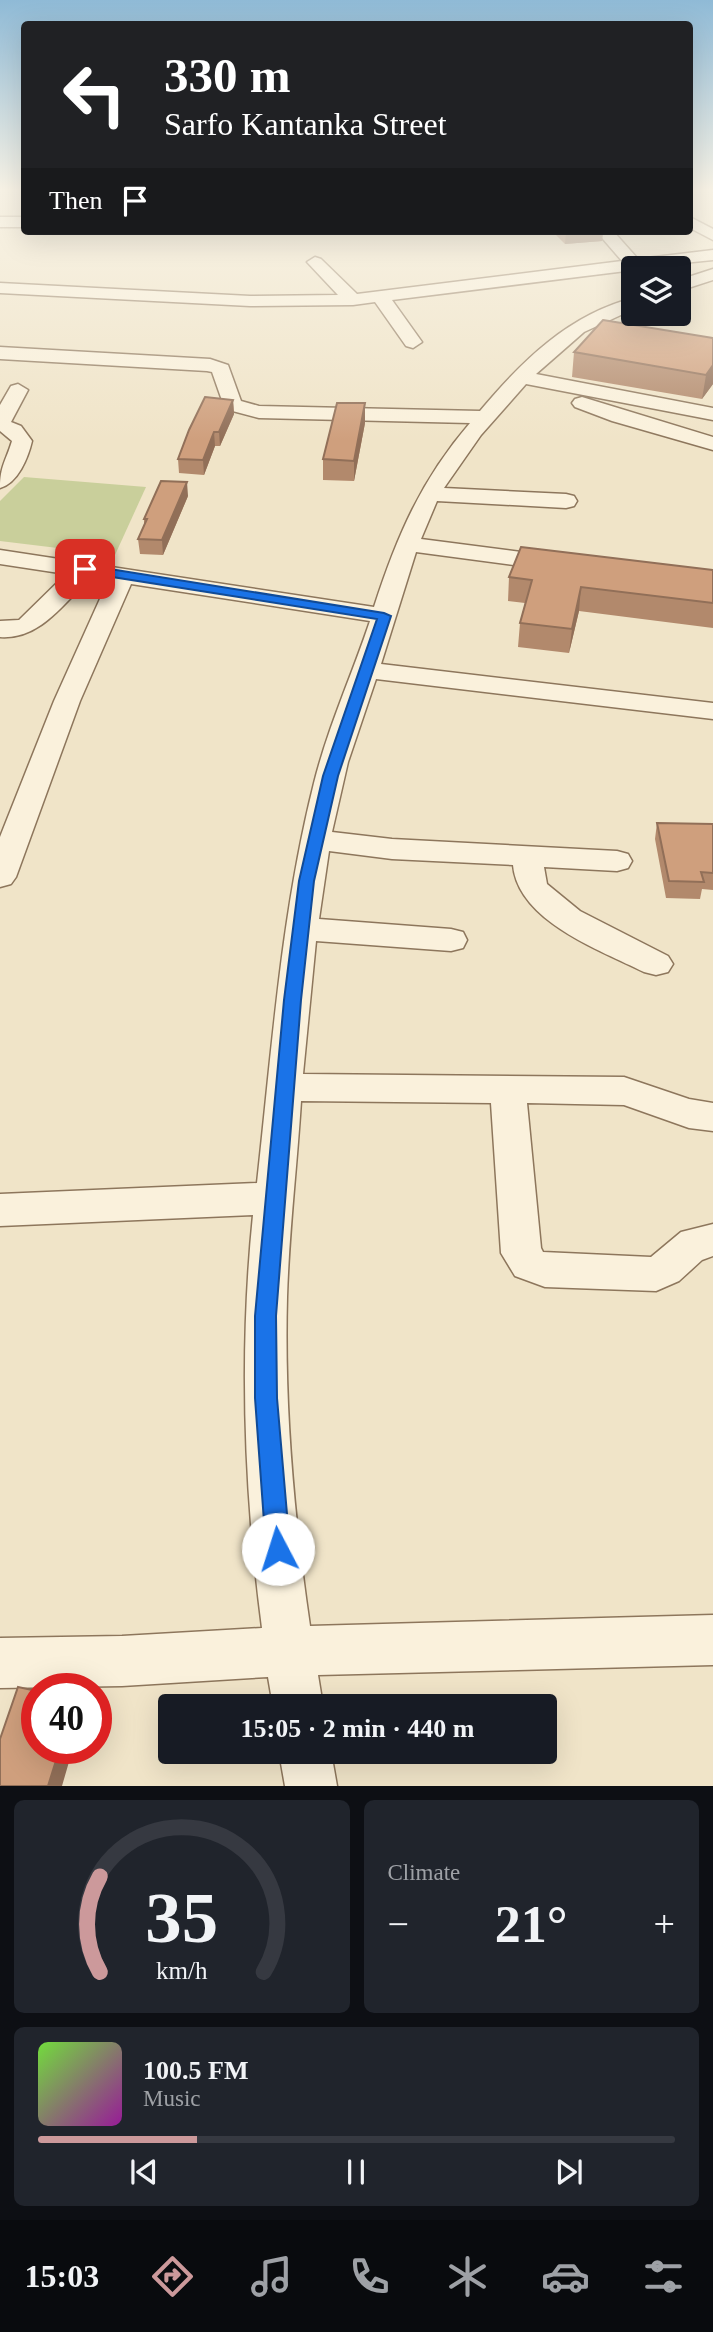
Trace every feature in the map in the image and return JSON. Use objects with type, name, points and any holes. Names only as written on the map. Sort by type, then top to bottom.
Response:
[{"type":"street","points":[[328,274],[354,300]]},
{"type":"street","points":[[0,288],[250,302],[354,300],[562,274]]},
{"type":"street","points":[[691,282],[712,274]]},
{"type":"street","points":[[381,298],[413,342]]},
{"type":"street","points":[[296,1694],[289,1651],[266,1398],[265,1316],[284,1087],[306,881],[330,776],[408,544],[430,494],[444,471],[522,377],[561,340],[599,316],[621,308]]},
{"type":"street","points":[[0,353],[210,365],[221,369],[232,405],[259,412],[488,417]]},
{"type":"street","points":[[522,377],[713,414]]},
{"type":"street","points":[[566,384],[573,398],[580,402],[619,417],[713,444]]},
{"type":"street","points":[[0,481],[17,459],[22,441],[14,430],[0,424],[18,390]]},
{"type":"street","points":[[430,494],[566,501]]},
{"type":"street","points":[[408,544],[588,568]]},
{"type":"street","points":[[0,557],[384,616]]},
{"type":"street","points":[[0,629],[11,630],[28,625],[85,569]]},
{"type":"street","points":[[0,877],[67,701],[122,577]]},
{"type":"street","points":[[366,670],[713,711]]},
{"type":"street","points":[[316,840],[392,849],[617,861]]},
{"type":"street","points":[[528,858],[531,885],[540,897],[568,918],[656,964]]},
{"type":"street","points":[[301,929],[451,940]]},
{"type":"street","points":[[284,1087],[624,1091],[638,1094],[692,1117],[713,1117]]},
{"type":"street","points":[[508,1089],[521,1254],[529,1264],[545,1270],[656,1274],[670,1268],[688,1247],[699,1240],[713,1240]]},
{"type":"street","points":[[0,1212],[275,1198]]},
{"type":"street","points":[[0,1663],[122,1661],[289,1651],[713,1640]]},
{"type":"street","points":[[307,1764],[311,1786]]},
{"type":"green space","points":[[24,477],[146,487],[115,555],[0,541],[0,501]]},
{"type":"building","points":[[603,320],[621,323],[621,326],[640,326],[713,338],[713,365],[706,375],[574,352]]},
{"type":"building","points":[[205,397],[233,400],[219,432],[214,432],[203,460],[178,459],[189,430]]},
{"type":"building","points":[[337,403],[365,403],[354,461],[323,459]]},
{"type":"building","points":[[161,481],[187,482],[162,540],[138,539],[147,519],[144,519]]},
{"type":"building","points":[[521,547],[713,570],[713,603],[581,587],[572,629],[520,623],[532,580],[509,577]]},
{"type":"building","points":[[657,823],[713,824],[713,873],[701,872],[704,882],[669,881]]},
{"type":"building","points":[[18,1687],[21,1688],[21,1764],[55,1764],[48,1786],[0,1786],[0,1739]]},
{"type":"route","points":[[85,569],[122,577],[384,616],[330,776],[306,881],[285,1070],[265,1316],[266,1398],[278,1549]]}]
